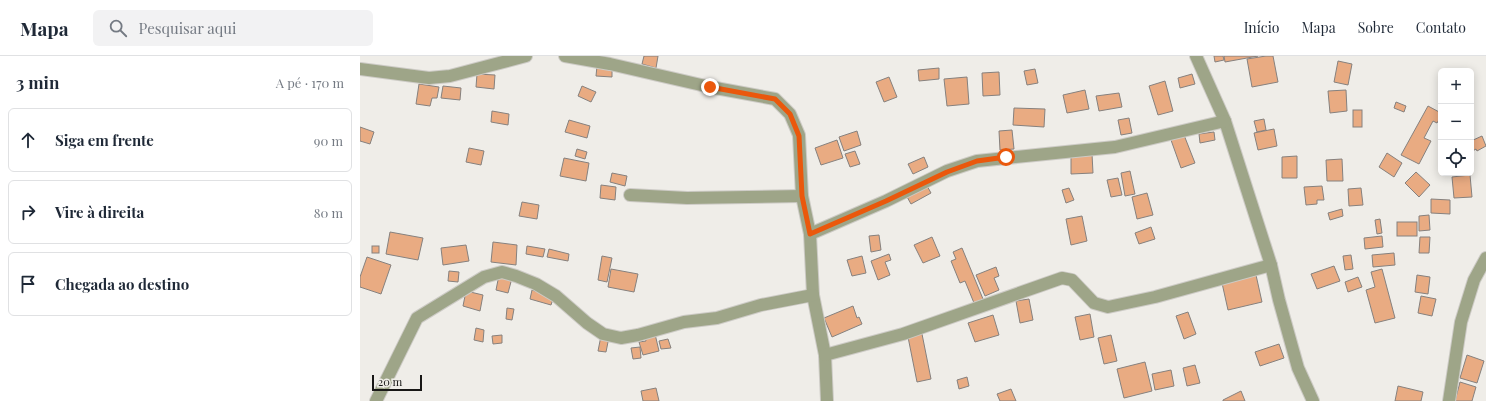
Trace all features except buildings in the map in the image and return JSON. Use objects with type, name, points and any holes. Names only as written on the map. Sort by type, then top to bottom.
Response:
[{"type":"street","points":[[360,69],[429,78],[450,76],[526,56]]},
{"type":"street","points":[[565,56],[610,64],[710,87],[775,99],[790,114],[799,136],[802,196],[810,234],[813,295],[825,355],[827,401]]},
{"type":"street","points":[[1196,56],[1226,121],[1271,265],[1298,368],[1313,401]]},
{"type":"street","points":[[810,234],[886,201],[947,172],[977,161],[1115,147],[1226,121]]},
{"type":"street","points":[[630,195],[687,198],[802,196]]},
{"type":"street","points":[[1449,401],[1461,322],[1474,280],[1486,258]]},
{"type":"street","points":[[825,355],[903,334],[1062,278],[1072,280],[1094,303],[1108,307],[1155,297],[1271,265]]},
{"type":"street","points":[[376,401],[417,318],[484,277],[502,272],[536,284],[556,296],[587,323],[604,334],[620,338],[638,335],[684,322],[717,318],[767,304],[813,295]]},
{"type":"route","points":[[710,87],[775,99],[790,114],[799,136],[802,196],[810,234],[886,201],[947,172],[977,161],[1006,157]]}]
